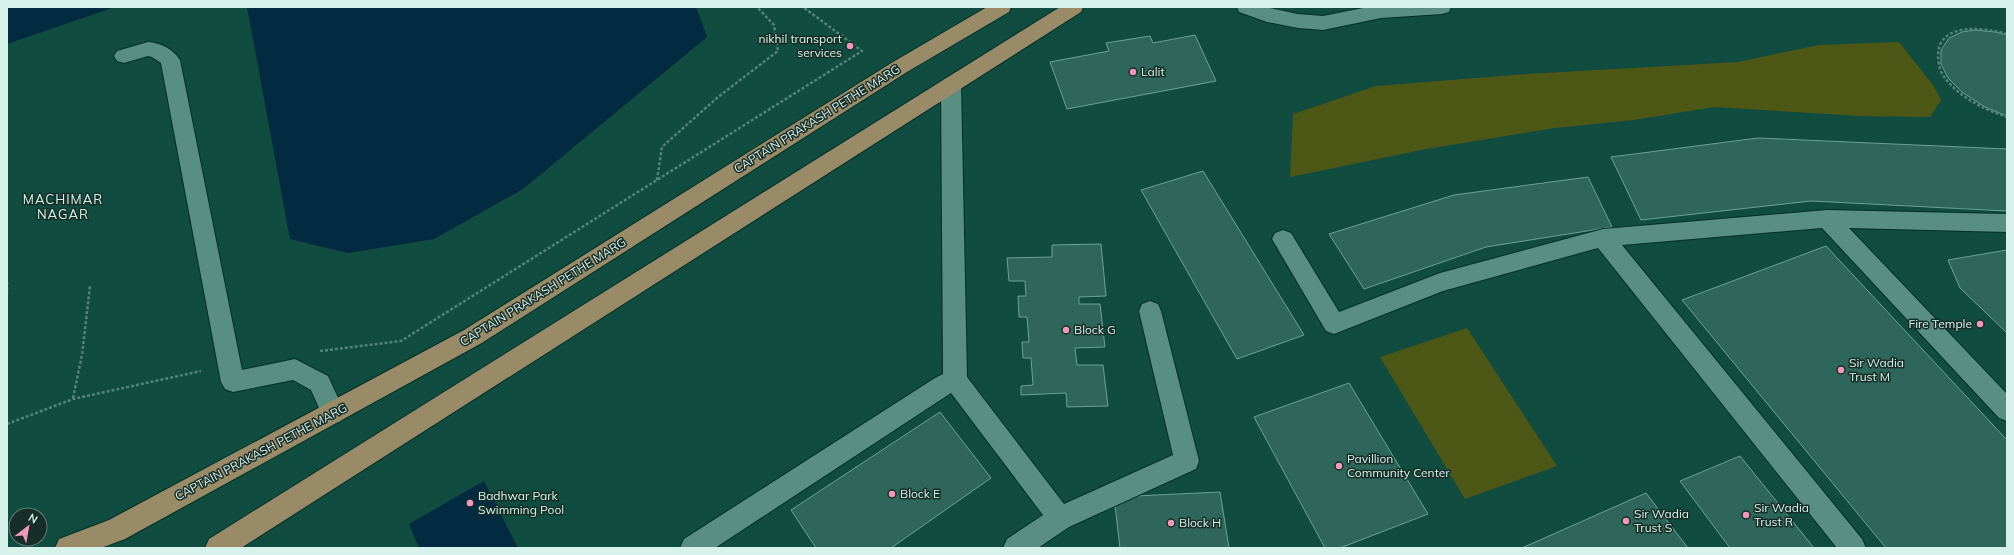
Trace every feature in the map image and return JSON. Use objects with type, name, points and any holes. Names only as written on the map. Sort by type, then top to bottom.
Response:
[{"type":"main road","name":"CAPTAIN PRAKASH PETHE MARG","points":[[68,548],[112,539],[333,413],[472,337],[900,67],[1002,7]]},
{"type":"main road","points":[[218,548],[1074,7]]},
{"type":"street","points":[[1247,7],[1268,15],[1298,21],[1323,23],[1381,11],[1442,7]]},
{"type":"street","points":[[1360,7],[1381,11]]},
{"type":"street","points":[[124,56],[150,49],[162,51],[170,60],[233,382],[295,369],[320,383],[333,413]]},
{"type":"street","points":[[951,84],[955,380],[1060,518]]},
{"type":"street","points":[[1827,219],[2007,410]]},
{"type":"street","points":[[1283,239],[1334,324],[1440,282],[1603,238],[1827,219],[2007,223]]},
{"type":"street","points":[[1603,238],[1853,548]]},
{"type":"street","points":[[1016,548],[1060,518],[1187,461],[1150,311]]},
{"type":"street","points":[[693,548],[943,385],[955,380]]},
{"type":"path","points":[[657,180],[662,147],[718,97],[778,51],[774,25],[757,7]]},
{"type":"path","points":[[318,352],[401,341],[862,52],[803,7]]},
{"type":"path","points":[[2007,34],[1996,30],[1973,28],[1961,30],[1947,36],[1938,49],[1938,64],[1944,77],[1961,94],[1984,109],[2007,117]]},
{"type":"path","points":[[7,282],[7,293]]},
{"type":"path","points":[[73,398],[82,355],[90,286]]},
{"type":"path","points":[[7,424],[73,398],[229,365]]},
{"type":"green space","points":[[1899,42],[1933,85],[1941,100],[1930,117],[1860,116],[1714,107],[1634,120],[1555,128],[1426,149],[1290,177],[1293,114],[1376,86],[1527,74],[1738,62],[1819,45]]},
{"type":"green space","points":[[1467,328],[1557,466],[1465,499],[1380,357]]},
{"type":"water","points":[[7,7],[115,7],[7,44]]},
{"type":"water","points":[[247,7],[696,7],[707,37],[523,189],[434,239],[348,253],[290,239]]},
{"type":"water","name":"Badhwar Park Swimming Pool","points":[[484,481],[518,548],[419,548],[409,524]]},
{"type":"building","points":[[1975,30],[2007,35],[2007,116],[1985,107],[1962,92],[1948,78],[1941,64],[1941,50],[1949,38],[1962,32]]},
{"type":"building","name":"Lalit","points":[[1195,35],[1216,81],[1067,109],[1050,62],[1109,51],[1106,43],[1150,36],[1153,43]]},
{"type":"building","points":[[1758,138],[2007,149],[2007,211],[1811,201],[1641,220],[1611,157]]},
{"type":"building","points":[[1203,171],[1304,335],[1237,359],[1141,190]]},
{"type":"building","points":[[1588,177],[1612,227],[1486,247],[1364,289],[1329,234],[1454,195]]},
{"type":"building","name":"Block G","points":[[1101,244],[1106,296],[1079,297],[1079,304],[1100,304],[1105,347],[1075,348],[1077,365],[1103,365],[1108,406],[1067,407],[1066,393],[1021,395],[1021,386],[1033,385],[1031,358],[1023,358],[1022,342],[1029,342],[1027,317],[1019,317],[1018,296],[1026,296],[1025,281],[1009,281],[1007,258],[1052,257],[1052,245]]},
{"type":"building","name":"Sir Wadia Trust M","points":[[1826,246],[2007,440],[2007,548],[1886,548],[1682,300]]},
{"type":"building","points":[[2007,250],[2007,333],[1960,288],[1948,260]]},
{"type":"building","name":"Pavillion Community Center","points":[[1349,383],[1428,514],[1340,548],[1325,548],[1254,417]]},
{"type":"building","name":"Block E","points":[[940,412],[991,478],[891,548],[816,548],[791,510]]},
{"type":"building","name":"Sir Wadia Trust R","points":[[1740,456],[1814,548],[1730,548],[1680,481]]},
{"type":"building","name":"Block H","points":[[1220,492],[1229,548],[1120,548],[1114,497]]},
{"type":"building","name":"Sir Wadia Trust S","points":[[1646,493],[1688,548],[1522,548]]},
{"type":"place","name":"nikhil transport services","points":[[850,46]]},
{"type":"place","name":"Lalit","points":[[1133,72]]},
{"type":"place","name":"Fire Temple","points":[[1980,324]]},
{"type":"place","name":"Block G","points":[[1066,330]]},
{"type":"place","name":"Sir Wadia Trust M","points":[[1841,370]]},
{"type":"place","name":"Pavillion Community Center","points":[[1339,466]]},
{"type":"place","name":"Block E","points":[[892,494]]},
{"type":"place","name":"Badhwar Park Swimming Pool","points":[[470,503]]},
{"type":"place","name":"Sir Wadia Trust R","points":[[1746,515]]},
{"type":"place","name":"Sir Wadia Trust S","points":[[1626,521]]},
{"type":"place","name":"Block H","points":[[1171,523]]},
{"type":"district","name":"MACHIMAR NAGAR","points":[[63,206]]}]
